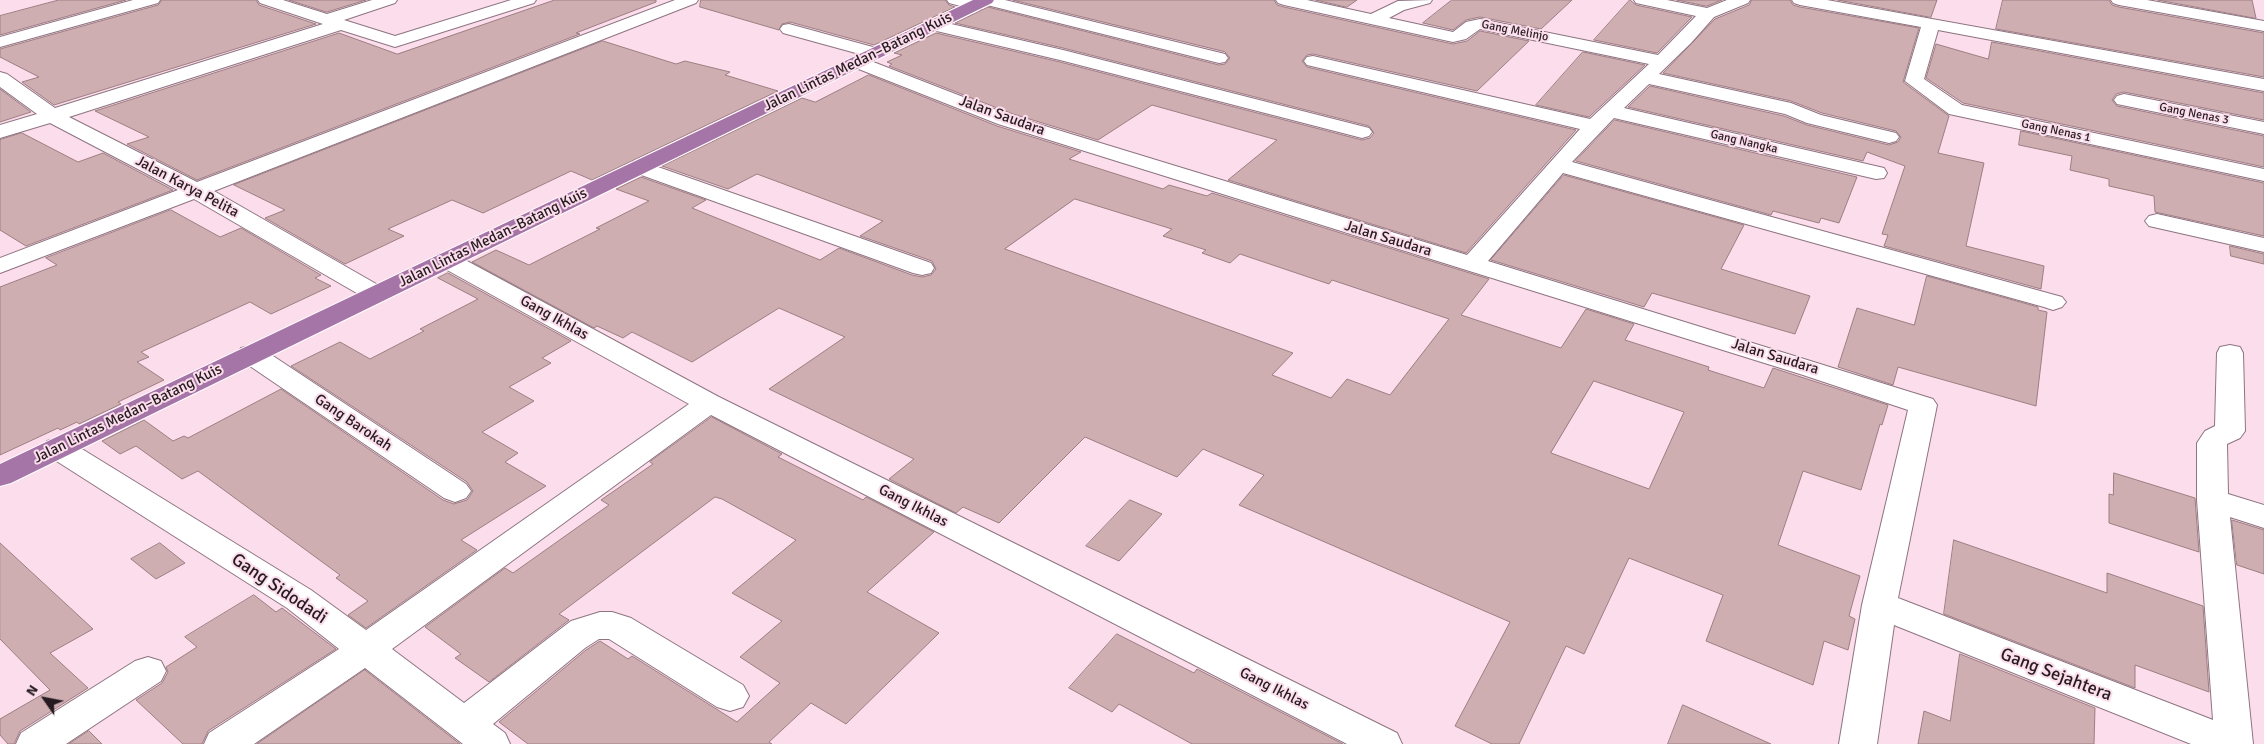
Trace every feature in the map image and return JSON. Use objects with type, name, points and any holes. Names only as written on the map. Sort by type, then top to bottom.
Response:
[{"type":"highway","name":"Jalan Lintas Medan–Batang Kuis","points":[[0,476],[934,25],[975,1]]},
{"type":"street","points":[[0,42],[152,0]]},
{"type":"street","points":[[266,0],[393,42],[400,42],[528,0]]},
{"type":"street","points":[[0,132],[332,22],[389,0]]},
{"type":"street","points":[[0,266],[690,0]]},
{"type":"street","name":"Gang Melinjo","points":[[1284,0],[1455,37],[1458,37],[1473,25],[1483,24],[1662,61]]},
{"type":"street","points":[[1373,20],[1398,6],[1424,0]]},
{"type":"street","points":[[1642,0],[1708,13]]},
{"type":"street","points":[[1471,265],[1558,165],[1708,13],[1742,0]]},
{"type":"street","points":[[1800,0],[2264,85]]},
{"type":"street","points":[[2119,0],[2264,26]]},
{"type":"street","points":[[975,1],[1219,58]]},
{"type":"street","name":"Gang Nenas 1","points":[[1931,24],[1914,80],[1956,110],[2264,175]]},
{"type":"street","points":[[934,25],[1063,55],[1362,132]]},
{"type":"street","name":"Jalan Saudara","points":[[789,30],[866,57],[1005,120],[1471,265],[1785,360],[1923,405],[1879,604]]},
{"type":"street","points":[[1313,61],[1595,126]]},
{"type":"street","name":"Jalan Karya Pelita","points":[[0,78],[51,115],[197,191],[376,294]]},
{"type":"street","points":[[1645,78],[1791,109],[1814,119],[1889,137]]},
{"type":"street","name":"Gang Nenas 3","points":[[2124,100],[2264,128]]},
{"type":"street","name":"Gang Nangka","points":[[1611,110],[1876,173]]},
{"type":"street","points":[[1558,165],[2053,302]]},
{"type":"street","points":[[641,167],[922,268]]},
{"type":"street","points":[[2156,221],[2264,245]]},
{"type":"street","name":"Gang Ikhlas","points":[[447,260],[709,403],[1382,744]]},
{"type":"street","points":[[2230,353],[2230,431],[2215,438],[2212,443],[2213,500],[2234,744]]},
{"type":"street","name":"Gang Barokah","points":[[251,354],[455,491]]},
{"type":"street","points":[[223,744],[365,650],[709,403]]},
{"type":"street","name":"Gang Sidodadi","points":[[58,448],[299,599],[478,734]]},
{"type":"street","points":[[2213,500],[2264,517]]},
{"type":"street","points":[[1858,744],[1879,604]]},
{"type":"street","name":"Gang Sejahtera","points":[[1879,604],[2234,744]]},
{"type":"street","points":[[478,734],[572,638],[584,629],[596,624],[609,624],[619,628],[730,696]]},
{"type":"street","points":[[35,744],[148,671]]},
{"type":"building","points":[[59,0],[126,0],[0,35],[0,16]]},
{"type":"building","points":[[162,0],[256,0],[259,5],[316,24],[54,105],[22,82],[39,77],[0,57],[0,49],[158,5]]},
{"type":"building","points":[[289,0],[366,0],[327,12]]},
{"type":"building","points":[[555,0],[656,0],[656,2],[576,33],[580,34],[197,180],[127,144],[149,137],[95,111],[339,33],[397,54]]},
{"type":"building","points":[[701,0],[945,0],[949,5],[955,7],[874,45],[790,22],[782,24],[779,30],[700,7]]},
{"type":"building","points":[[1013,0],[1274,0],[1277,5],[1284,7],[1453,44],[1467,41],[1480,31],[1529,41],[1477,91],[1313,54],[1307,55],[1302,61],[1307,67],[1576,130],[1466,253],[1228,180],[1277,140],[1152,105],[1098,140],[1013,114],[889,66],[892,64],[887,62],[902,55],[894,53],[936,33],[1060,62],[1362,140],[1370,138],[1374,133],[1369,126],[1063,48],[955,23],[988,7],[1219,65],[1225,64],[1230,58],[1225,52]]},
{"type":"building","points":[[1316,0],[1357,0],[1347,7]]},
{"type":"building","points":[[1452,0],[1572,0],[1541,29],[1480,17],[1466,20],[1453,30],[1423,23]]},
{"type":"building","points":[[1630,0],[1636,5],[1692,17],[1657,53],[1594,40]]},
{"type":"building","points":[[1677,0],[1722,0],[1707,6]]},
{"type":"building","points":[[1752,0],[1790,0],[1793,5],[1800,7],[1919,28],[1903,82],[1949,116],[1938,153],[1984,163],[1966,246],[2044,266],[2041,289],[1884,246],[1888,235],[1882,234],[1905,166],[1867,152],[1863,161],[1628,107],[1650,86],[1784,116],[1807,125],[1889,145],[1898,142],[1901,137],[1896,131],[1822,113],[1791,101],[1663,73],[1715,19],[1749,5]]},
{"type":"building","points":[[1838,0],[1937,0],[1931,17]]},
{"type":"building","points":[[2003,0],[2109,0],[2112,5],[2119,7],[2264,33],[2264,77],[1996,29]]},
{"type":"building","points":[[2158,0],[2252,0],[2256,18]]},
{"type":"building","points":[[603,41],[676,64],[685,61],[730,72],[725,75],[778,91],[592,180],[571,171],[483,213],[452,200],[388,229],[404,236],[345,264],[265,218],[285,210],[234,185]]},
{"type":"building","points":[[1992,42],[2264,93],[2264,120],[2124,92],[2116,94],[2112,100],[2117,106],[2264,136],[2264,167],[1963,103],[1926,78],[1936,44],[1988,59]]},
{"type":"building","points":[[1583,52],[1645,65],[1589,117],[1536,105]]},
{"type":"building","points":[[869,75],[997,126],[1081,152],[1069,159],[1163,189],[1169,185],[1207,196],[1212,193],[1489,279],[1461,315],[1561,348],[1586,309],[1634,324],[1625,340],[1709,367],[1708,370],[1764,388],[1773,368],[1888,405],[1882,425],[1880,424],[1861,490],[1803,471],[1778,545],[1860,576],[1849,616],[1855,619],[1848,650],[1824,641],[1813,685],[1706,641],[1723,595],[1629,558],[1584,654],[1566,646],[1519,744],[1492,744],[1455,726],[1510,622],[1239,505],[1264,475],[1203,449],[1177,477],[1085,437],[999,523],[963,507],[956,513],[889,479],[914,459],[769,389],[845,337],[779,308],[692,362],[632,332],[623,338],[597,326],[594,328],[472,262],[496,250],[529,265],[600,229],[596,228],[649,201],[616,189],[641,177],[706,200],[692,208],[820,260],[839,248],[912,275],[922,277],[931,275],[936,269],[932,261],[860,236],[883,221],[757,174],[728,189],[662,166],[802,98],[815,102]],"holes":[[[1075,199],[1172,229],[1163,236],[1206,250],[1202,253],[1230,263],[1240,254],[1329,284],[1332,280],[1449,319],[1390,395],[1347,379],[1331,398],[1272,375],[1293,353],[1005,249]],[[1594,381],[1684,412],[1649,489],[1551,453]]]},
{"type":"building","points":[[0,89],[31,112],[0,122]]},
{"type":"building","points":[[1615,120],[1857,177],[1839,223],[1821,218],[1819,223],[1773,211],[1771,215],[1576,161]]},
{"type":"building","points":[[2021,131],[2264,183],[2264,236],[2155,212],[2154,196],[2109,186],[2109,179],[2070,170],[2072,156],[2019,145]]},
{"type":"building","points":[[22,133],[78,162],[103,153],[173,190],[26,246],[0,230],[0,140]]},
{"type":"building","points":[[1564,175],[1744,225],[1721,269],[1810,296],[1795,334],[1652,293],[1644,307],[1491,260]]},
{"type":"building","points":[[171,210],[220,237],[241,228],[321,275],[315,278],[331,286],[271,314],[250,302],[141,352],[149,357],[137,362],[164,380],[118,402],[121,404],[79,424],[77,422],[60,430],[58,428],[0,455],[0,287],[57,265],[46,258]]},
{"type":"building","points":[[2230,246],[2264,254],[2264,264],[2231,256]]},
{"type":"building","points":[[448,273],[571,341],[542,358],[551,363],[509,387],[534,401],[482,432],[518,453],[505,462],[546,486],[461,540],[477,550],[366,628],[348,615],[368,601],[336,578],[340,575],[198,471],[182,479],[136,446],[120,454],[102,441],[144,420],[173,441],[184,436],[188,438],[281,389],[443,500],[454,504],[467,500],[473,491],[467,482],[291,366],[340,342],[370,359],[424,331],[420,329],[478,299],[438,278]]},
{"type":"building","points":[[1927,276],[2038,307],[2038,310],[2047,312],[2036,406],[1898,367],[1893,385],[1838,367],[1857,308],[1914,325]]},
{"type":"building","points":[[712,417],[782,454],[778,457],[863,500],[866,497],[934,532],[867,592],[939,633],[846,724],[811,703],[769,742],[772,744],[528,744],[499,722],[586,650],[600,641],[628,659],[632,656],[737,722],[780,683],[740,657],[782,621],[732,593],[796,540],[722,499],[715,497],[559,614],[569,620],[489,682],[455,658],[461,654],[425,627],[505,568],[513,573],[609,505],[601,500],[653,464],[650,462]]},
{"type":"building","points":[[2114,473],[2195,498],[2199,552],[2109,523],[2109,494],[2113,495]]},
{"type":"building","points":[[1130,500],[1162,514],[1119,561],[1086,546]]},
{"type":"building","points":[[2232,520],[2264,530],[2264,574],[2237,565]]},
{"type":"building","points":[[1954,540],[2107,593],[2107,573],[2203,606],[2209,692],[2135,665],[2135,688],[1944,614]]},
{"type":"building","points":[[0,543],[93,629],[50,653],[88,688],[20,731],[14,744],[8,744],[0,735],[0,719],[50,690],[0,639]]},
{"type":"building","points":[[160,543],[185,563],[156,579],[131,559]]},
{"type":"building","points":[[254,595],[276,612],[282,608],[336,649],[208,731],[202,744],[183,744],[136,700],[162,683],[168,672],[166,667],[197,647],[185,637]]},
{"type":"building","points":[[1117,634],[1194,673],[1197,669],[1343,744],[1192,744],[1119,704],[1112,712],[1069,688]]},
{"type":"building","points":[[1960,654],[2095,708],[2094,744],[1918,744],[1924,711],[1950,721]]},
{"type":"building","points":[[365,670],[460,744],[257,744]]},
{"type":"building","points":[[1683,705],[1771,744],[1668,744]]},
{"type":"building","points":[[89,731],[102,744],[69,744]]}]
